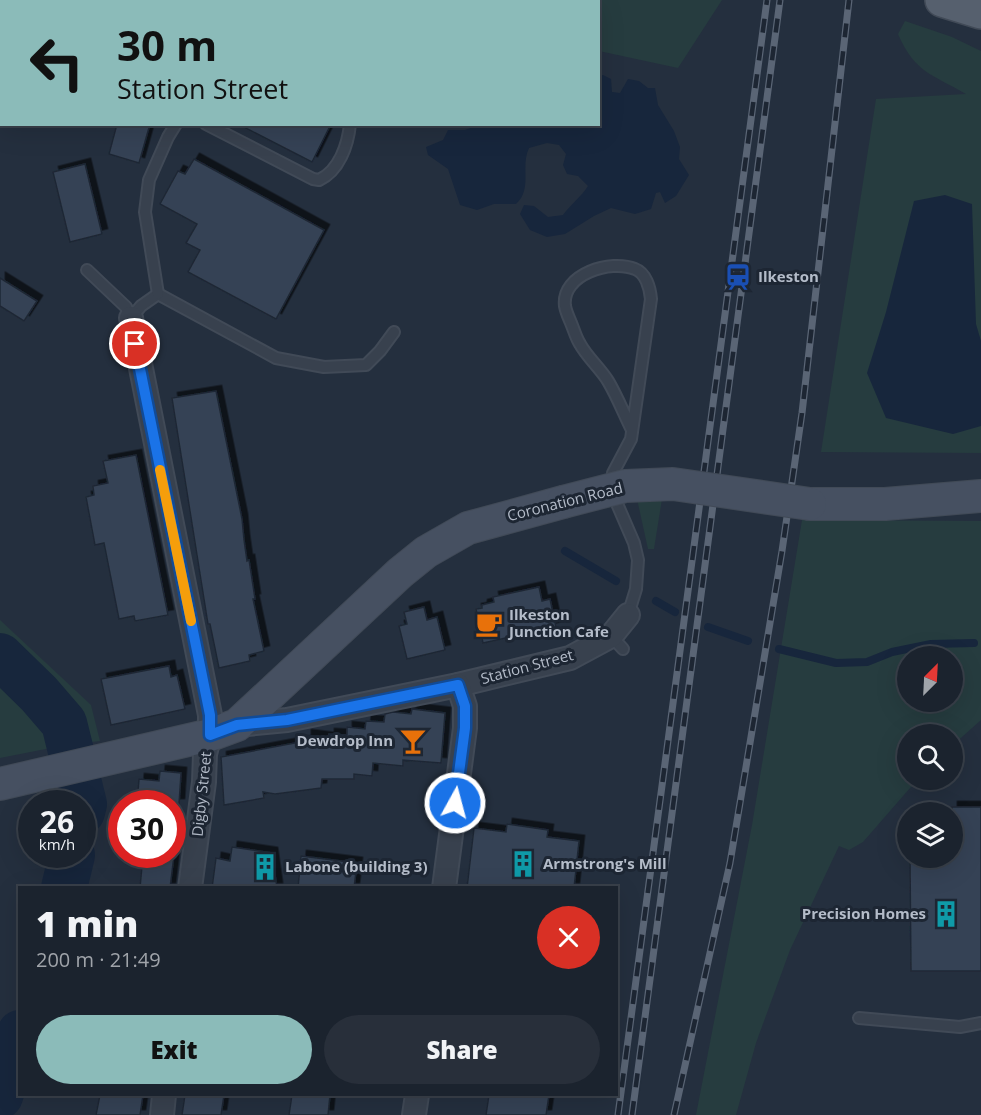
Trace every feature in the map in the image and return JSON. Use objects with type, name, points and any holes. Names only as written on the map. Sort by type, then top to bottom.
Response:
[{"type":"main road","points":[[942,0],[981,12]]},
{"type":"street","name":"Digby Street","points":[[131,318],[210,715],[223,730],[205,754],[204,782],[190,886]]},
{"type":"street","name":"Coronation Road","points":[[280,687],[400,573],[426,552],[468,528],[563,502],[625,486],[673,484],[810,504],[885,504],[981,496]]},
{"type":"street","name":"Station Street","points":[[0,784],[112,759],[223,730],[287,720],[458,685],[570,658],[617,642],[628,615]]},
{"type":"street","points":[[444,886],[465,728],[465,706],[458,685]]},
{"type":"street","name":"Station Street","points":[[223,730],[280,687]]},
{"type":"street","points":[[162,1115],[164,1096]]},
{"type":"street","points":[[414,1115],[417,1096]]},
{"type":"lane","points":[[158,294],[145,212],[149,180],[175,126]]},
{"type":"lane","points":[[210,126],[319,180],[332,170],[340,158],[349,136],[350,126]]},
{"type":"lane","points":[[628,615],[636,590],[638,560],[634,543],[615,499],[613,473],[631,439],[651,299],[650,287],[636,269],[621,266],[602,268],[581,275],[573,283],[565,294],[565,307],[579,344],[608,380],[632,430]]},
{"type":"lane","points":[[87,270],[126,308],[131,318],[141,306],[158,294]]},
{"type":"lane","points":[[158,294],[276,358],[324,367],[366,365],[394,332]]},
{"type":"lane","points":[[859,1018],[960,1027],[981,1023]]},
{"type":"green space","points":[[600,0],[722,0],[678,68],[600,51]]},
{"type":"green space","points":[[905,21],[952,37],[981,51],[981,453],[821,452],[876,99],[966,94],[934,77],[911,57],[898,34]]},
{"type":"green space","points":[[637,499],[662,499],[654,549],[648,549]]},
{"type":"green space","points":[[802,520],[981,521],[981,720],[963,736],[963,724],[897,724],[897,790],[908,790],[863,842],[849,850],[839,846],[790,950],[756,1043],[736,1115],[696,1115],[752,825]]},
{"type":"green space","points":[[0,620],[91,705],[100,741],[84,743],[73,711],[0,643]]},
{"type":"green space","points":[[0,664],[44,712],[61,746],[0,758]]},
{"type":"water","points":[[600,76],[611,79],[612,92],[620,93],[628,79],[639,81],[648,88],[655,88],[658,105],[674,131],[680,147],[679,159],[689,175],[676,196],[665,203],[660,192],[656,193],[651,209],[635,214],[611,208],[565,234],[547,237],[530,230],[520,214],[524,205],[534,206],[548,217],[563,215],[588,186],[578,176],[567,174],[563,165],[566,154],[559,145],[547,143],[529,148],[524,191],[516,204],[494,204],[477,210],[460,205],[448,169],[428,155],[426,147],[443,140],[448,130],[465,130],[476,126],[600,126]]},
{"type":"water","points":[[945,195],[972,204],[976,324],[981,341],[981,426],[953,434],[886,418],[867,373],[886,312],[914,201]]},
{"type":"building","points":[[116,126],[149,126],[139,163],[109,154]]},
{"type":"building","points":[[242,126],[330,126],[312,162]]},
{"type":"building","points":[[194,159],[324,230],[276,319],[188,272],[200,250],[186,243],[197,224],[160,204],[178,171],[185,174]]},
{"type":"building","points":[[85,164],[102,234],[70,242],[53,172]]},
{"type":"building","points":[[0,278],[37,301],[24,321],[0,306]]},
{"type":"building","points":[[216,391],[242,519],[247,561],[249,560],[255,599],[253,599],[264,651],[249,655],[250,661],[219,668],[210,624],[208,624],[172,398]]},
{"type":"building","points":[[136,455],[168,615],[135,621],[134,616],[119,619],[104,543],[95,545],[86,497],[94,495],[93,486],[108,483],[103,461]]},
{"type":"building","points":[[539,587],[542,601],[550,599],[556,627],[483,643],[476,609],[494,602],[493,597]]},
{"type":"building","points":[[424,607],[427,620],[437,617],[445,650],[407,659],[399,626],[407,624],[404,612]]},
{"type":"building","points":[[169,666],[171,677],[177,675],[185,709],[111,725],[101,679]]},
{"type":"building","points":[[412,709],[445,713],[441,763],[403,760],[403,766],[373,763],[372,776],[354,774],[354,779],[322,779],[321,788],[275,794],[263,792],[264,798],[224,805],[221,757],[306,741],[306,735],[329,738],[329,734],[347,735],[347,727],[365,729],[366,721],[384,722],[385,714],[393,712],[411,714]]},
{"type":"building","points":[[160,771],[181,773],[180,790],[138,790],[139,779],[159,781]]},
{"type":"building","name":"Precision Homes","points":[[963,807],[981,807],[981,971],[911,971],[910,868],[963,868]]},
{"type":"building","name":"Armstrong's Mill","points":[[507,824],[548,830],[547,837],[579,841],[574,886],[467,886],[474,828],[506,832]]},
{"type":"building","points":[[232,847],[272,853],[277,886],[212,886],[216,858],[230,861]]},
{"type":"building","points":[[301,856],[357,863],[354,886],[298,886]]},
{"type":"building","points":[[142,868],[172,868],[170,886],[140,886]]},
{"type":"building","points":[[100,1096],[143,1096],[140,1115],[96,1115]]},
{"type":"building","points":[[185,1096],[224,1096],[221,1115],[182,1115]]},
{"type":"building","points":[[292,1096],[330,1096],[328,1115],[289,1115]]},
{"type":"building","points":[[489,1096],[549,1096],[546,1115],[486,1115]]},
{"type":"waterway","points":[[565,551],[616,581]]},
{"type":"waterway","points":[[656,601],[675,612]]},
{"type":"waterway","points":[[708,627],[748,641]]},
{"type":"waterway","points":[[779,649],[836,663],[867,662],[892,652],[931,644],[974,643]]},
{"type":"waterway","points":[[0,656],[39,694],[64,723],[81,790]]},
{"type":"waterway","points":[[64,886],[69,868]]},
{"type":"waterway","points":[[0,1096],[18,1039]]},
{"type":"railway","points":[[618,1115],[767,0]]},
{"type":"railway","points":[[632,1115],[780,0]]},
{"type":"railway","points":[[674,1115],[730,863],[782,551],[802,413],[849,0]]},
{"type":"slow traffic","points":[[160,470],[191,621]]},
{"type":"place","name":"Ilkeston","points":[[738,277]]},
{"type":"place","name":"Ilkeston Junction Cafe","points":[[489,624]]},
{"type":"place","name":"Dewdrop Inn","points":[[413,741]]},
{"type":"place","name":"Armstrong's Mill","points":[[523,864]]},
{"type":"place","name":"Labone (building 3)","points":[[265,867]]},
{"type":"place","name":"Precision Homes","points":[[946,914]]},
{"type":"route","points":[[135,344],[210,715],[210,735],[237,725],[287,720],[458,685],[465,706],[465,728],[455,803]]}]
